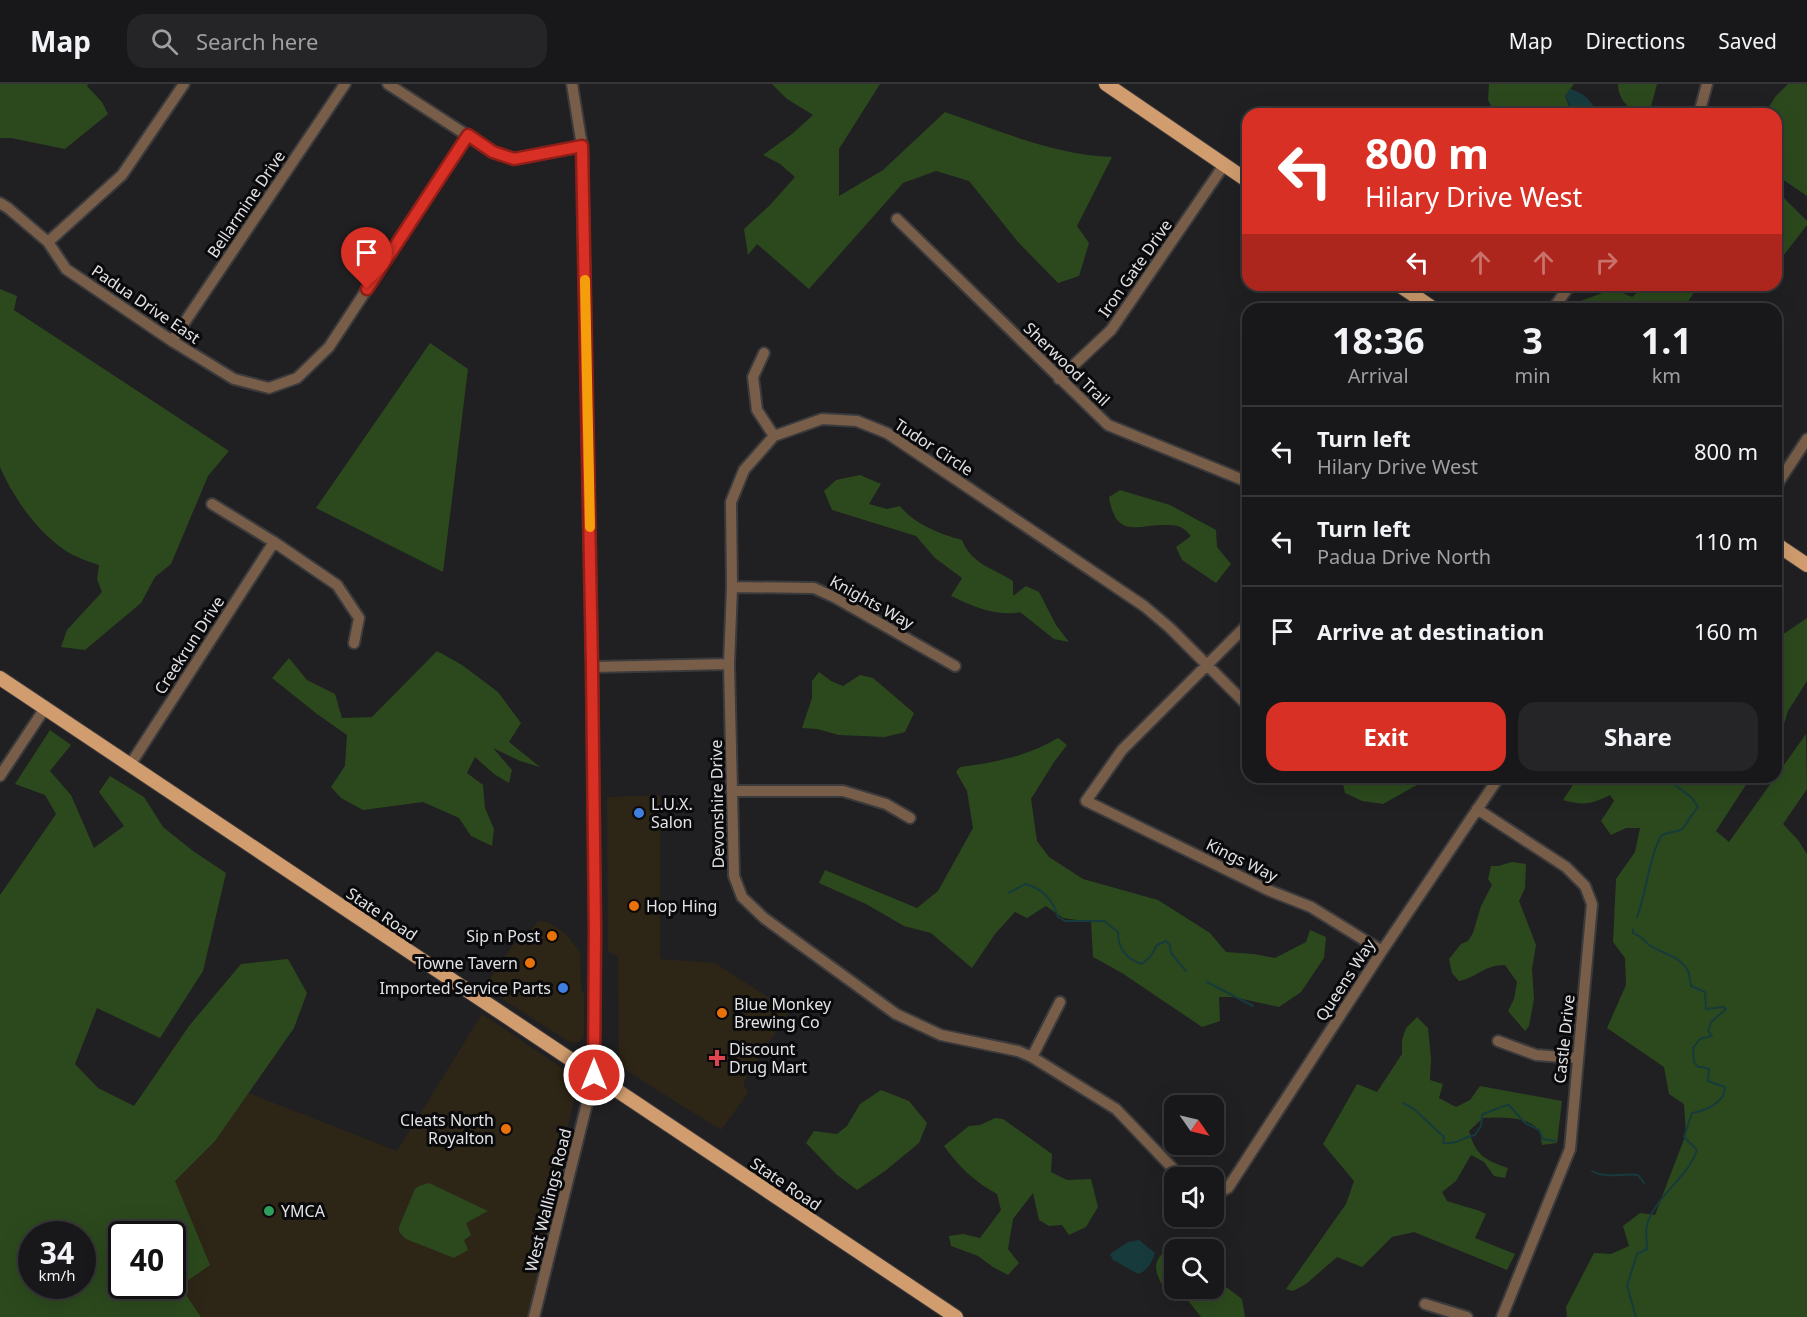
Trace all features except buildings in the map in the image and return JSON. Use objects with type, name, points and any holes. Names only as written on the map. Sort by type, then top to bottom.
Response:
[{"type":"main road","points":[[1106,84],[1242,177]]},
{"type":"main road","points":[[1408,291],[1425,303]]},
{"type":"main road","points":[[1782,548],[1807,565]]},
{"type":"main road","name":"State Road","points":[[0,678],[956,1317]]},
{"type":"street","points":[[48,242],[122,175],[184,84]]},
{"type":"street","name":"Bellarmine Drive","points":[[172,341],[345,84]]},
{"type":"street","points":[[388,84],[493,152],[514,159],[582,146]]},
{"type":"street","name":"West Wallings Road","points":[[534,1317],[594,1075],[592,667],[582,146],[572,84]]},
{"type":"street","points":[[1701,108],[1707,84]]},
{"type":"street","name":"Padua Drive East","points":[[0,204],[8,208],[48,242],[66,269],[172,341],[234,379],[269,388],[297,378],[329,347],[468,135]]},
{"type":"street","name":"Iron Gate Drive","points":[[1059,379],[1111,330],[1224,165]]},
{"type":"street","name":"Sherwood Trail","points":[[897,219],[1108,425],[1242,480]]},
{"type":"street","points":[[764,353],[753,377],[757,410],[774,436]]},
{"type":"street","name":"Tudor Circle","points":[[729,664],[732,587],[731,502],[744,470],[774,436],[822,419],[857,421],[887,433],[1144,606],[1170,628],[1242,700]]},
{"type":"street","points":[[1782,477],[1807,440]]},
{"type":"street","points":[[212,504],[338,585],[359,618],[354,643]]},
{"type":"street","name":"Creekrun Drive","points":[[130,765],[274,542]]},
{"type":"street","name":"Knights Way","points":[[732,587],[814,588],[834,597],[955,666]]},
{"type":"street","points":[[1206,665],[1242,630]]},
{"type":"street","points":[[592,667],[729,664]]},
{"type":"street","name":"Devonshire Drive","points":[[729,664],[734,876],[742,897],[764,918],[896,1014],[940,1035],[1018,1051],[1032,1057]]},
{"type":"street","name":"Kings Way","points":[[1206,665],[1122,750],[1086,801],[1268,890],[1311,907],[1382,951]]},
{"type":"street","points":[[0,776],[45,708]]},
{"type":"street","name":"Queens Way","points":[[1224,1189],[1495,783]]},
{"type":"street","points":[[732,791],[843,791],[886,804],[909,818]]},
{"type":"street","name":"Castle Drive","points":[[1477,809],[1566,867],[1585,886],[1592,904],[1570,1149],[1502,1317]]},
{"type":"street","points":[[1059,1002],[1032,1057],[1116,1109],[1171,1167]]},
{"type":"street","points":[[1498,1041],[1536,1055],[1577,1058]]},
{"type":"street","points":[[1425,1304],[1467,1317]]},
{"type":"shaded area","points":[[660,795],[660,959],[715,963],[789,1011],[743,1083],[748,1093],[721,1130],[619,1066],[618,957],[608,951],[607,797]]},
{"type":"shaded area","points":[[538,921],[548,922],[566,934],[580,952],[581,989],[584,994],[584,1037],[579,1042],[573,1043],[566,1040],[484,987],[515,942],[520,943]]},
{"type":"shaded area","points":[[482,1014],[574,1076],[577,1086],[548,1214],[556,1214],[530,1317],[201,1317],[186,1295],[186,1221],[177,1221],[175,1181],[215,1141],[248,1093],[397,1151]]},
{"type":"green space","points":[[0,84],[88,84],[87,86],[102,102],[108,114],[65,149],[11,138],[0,138]]},
{"type":"green space","points":[[772,84],[880,84],[839,149],[839,196],[883,170],[945,112],[1048,147],[1112,157],[1077,226],[1089,243],[1079,276],[1058,283],[1018,242],[969,181],[936,171],[903,183],[809,289],[757,244],[748,255],[744,229],[795,177],[780,164],[763,155],[813,115],[787,99]]},
{"type":"green space","points":[[1489,84],[1574,84],[1565,96],[1570,108],[1492,108],[1488,100]]},
{"type":"green space","points":[[1618,84],[1657,84],[1651,108],[1631,108],[1623,101]]},
{"type":"green space","points":[[1788,84],[1807,84],[1807,196],[1782,179],[1782,108],[1769,108],[1775,97]]},
{"type":"green space","points":[[1782,196],[1807,221],[1807,225],[1782,257]]},
{"type":"green space","points":[[0,289],[17,296],[14,310],[229,451],[208,476],[171,564],[155,577],[141,603],[85,650],[61,647],[67,630],[102,592],[97,579],[99,565],[73,555],[50,539],[30,517],[0,467]]},
{"type":"green space","points":[[1608,291],[1618,291],[1632,297],[1639,291],[1695,291],[1687,303],[1578,302]]},
{"type":"green space","points":[[430,343],[468,369],[443,572],[316,508]]},
{"type":"green space","points":[[860,475],[881,484],[869,504],[887,509],[900,506],[912,518],[928,527],[962,540],[971,555],[983,565],[1013,581],[1013,596],[1026,586],[1039,592],[1056,625],[1069,642],[1054,639],[1020,612],[993,612],[951,596],[962,578],[935,558],[916,536],[832,510],[824,491],[836,480]]},
{"type":"green space","points":[[1120,490],[1170,505],[1216,530],[1217,547],[1231,564],[1216,583],[1182,560],[1176,547],[1191,536],[1183,528],[1169,525],[1129,527],[1122,524],[1112,510],[1109,497]]},
{"type":"green space","points":[[1807,618],[1807,681],[1788,711],[1782,729],[1782,635]]},
{"type":"green space","points":[[437,651],[462,665],[498,692],[521,723],[509,742],[540,767],[520,761],[493,748],[512,770],[509,783],[494,774],[475,757],[467,773],[483,785],[485,808],[494,829],[492,846],[471,836],[459,818],[423,802],[363,810],[341,798],[331,787],[345,766],[347,735],[272,678],[289,658],[307,680],[335,694],[342,718],[372,717]]},
{"type":"green space","points":[[819,672],[843,686],[860,675],[873,678],[914,713],[905,732],[885,737],[839,735],[817,729],[802,728],[812,698],[812,681]]},
{"type":"green space","points":[[50,730],[71,745],[50,771],[71,795],[94,848],[124,826],[99,792],[110,776],[144,797],[163,827],[226,873],[203,971],[160,1038],[97,1008],[75,1064],[98,1088],[134,1106],[189,1026],[241,964],[288,959],[307,993],[294,1028],[215,1141],[175,1181],[210,1265],[186,1282],[186,1221],[108,1221],[108,1299],[186,1299],[186,1295],[201,1317],[0,1317],[0,895],[56,814],[45,795],[15,784]]},
{"type":"green space","points":[[1806,734],[1807,789],[1783,824],[1807,854],[1807,1317],[1567,1317],[1566,1307],[1594,1253],[1611,1254],[1629,1246],[1623,1226],[1640,1213],[1655,1215],[1686,1134],[1684,1104],[1669,1094],[1664,1067],[1607,1028],[1626,985],[1625,958],[1613,942],[1616,879],[1635,852],[1640,828],[1626,828],[1611,835],[1601,821],[1614,801],[1610,795],[1587,803],[1563,800],[1574,783],[1747,783],[1716,831],[1729,842],[1771,783],[1782,783],[1782,768]]},
{"type":"green space","points":[[1058,738],[1067,745],[1031,799],[1037,841],[1049,857],[1083,879],[1158,900],[1210,933],[1226,952],[1275,958],[1306,942],[1310,930],[1326,937],[1324,958],[1301,992],[1279,1007],[1233,997],[1219,997],[1220,1021],[1202,1027],[1122,973],[1093,957],[1091,922],[1063,918],[1046,906],[1027,918],[1015,912],[995,934],[972,968],[931,933],[904,926],[866,904],[819,883],[825,870],[917,908],[938,891],[973,828],[967,791],[956,772],[960,767],[1010,758],[1035,750]]},
{"type":"green space","points":[[1420,783],[1383,804],[1362,801],[1345,793],[1343,784]]},
{"type":"green space","points":[[1512,862],[1526,864],[1525,888],[1519,901],[1536,945],[1532,969],[1534,999],[1529,1026],[1525,1031],[1508,1011],[1514,999],[1517,982],[1505,965],[1491,967],[1459,981],[1452,973],[1449,959],[1473,933],[1481,906],[1492,885],[1488,879],[1491,866]]},
{"type":"green space","points":[[1417,1017],[1428,1028],[1431,1058],[1430,1080],[1443,1084],[1439,1098],[1456,1107],[1470,1100],[1480,1086],[1562,1101],[1557,1143],[1542,1145],[1539,1131],[1528,1122],[1505,1118],[1483,1118],[1469,1131],[1482,1156],[1508,1168],[1505,1178],[1494,1176],[1484,1162],[1471,1155],[1456,1181],[1442,1192],[1447,1201],[1486,1214],[1475,1238],[1515,1254],[1507,1270],[1414,1232],[1392,1237],[1362,1267],[1337,1257],[1306,1284],[1293,1291],[1286,1289],[1346,1204],[1354,1181],[1323,1144],[1357,1084],[1377,1092],[1402,1054],[1402,1040],[1406,1028]]},
{"type":"green space","points":[[881,1090],[909,1101],[927,1123],[919,1143],[857,1190],[836,1174],[806,1143],[814,1131],[837,1134],[847,1126],[860,1104]]},
{"type":"green space","points":[[995,1118],[1003,1119],[1052,1154],[1051,1172],[1067,1180],[1091,1179],[1098,1207],[1086,1227],[1069,1235],[1062,1225],[1049,1226],[1039,1220],[1033,1193],[1013,1219],[1008,1249],[1019,1263],[1008,1275],[978,1256],[951,1246],[949,1236],[963,1234],[980,1238],[1001,1210],[997,1194],[968,1173],[944,1146],[969,1126],[980,1125]]},
{"type":"green space","points":[[429,1183],[488,1211],[466,1223],[471,1235],[464,1240],[468,1250],[454,1258],[406,1239],[399,1232],[415,1189]]},
{"type":"green space","points":[[1164,1252],[1164,1283],[1161,1283],[1156,1271],[1159,1258]]},
{"type":"green space","points":[[1224,1286],[1242,1299],[1245,1317],[1201,1317],[1187,1299],[1224,1299]]},
{"type":"water","points":[[1570,89],[1579,92],[1594,108],[1571,108],[1565,96]]},
{"type":"water","points":[[1139,1240],[1155,1253],[1149,1266],[1138,1274],[1113,1260],[1110,1254],[1128,1242]]},
{"type":"waterway","points":[[1637,917],[1653,856],[1661,836],[1681,830],[1698,807],[1692,798],[1673,783]]},
{"type":"waterway","points":[[1009,893],[1025,884],[1037,888],[1046,896],[1058,917],[1065,921],[1104,921],[1118,932],[1121,948],[1127,956],[1142,964],[1151,956],[1157,945],[1166,941],[1170,945],[1171,953],[1186,971]]},
{"type":"waterway","points":[[1633,929],[1633,933],[1648,944],[1685,966],[1689,973],[1691,986],[1705,992],[1706,1009],[1723,1007],[1726,1009],[1711,1022],[1708,1031],[1712,1036],[1700,1039],[1693,1048],[1694,1062],[1698,1067],[1709,1069],[1708,1081],[1725,1087],[1724,1092],[1714,1105],[1692,1113],[1684,1137],[1697,1150],[1693,1160],[1651,1215],[1646,1228],[1647,1249],[1637,1254],[1627,1286],[1636,1317]]},
{"type":"waterway","points":[[1207,982],[1253,1006]]},
{"type":"waterway","points":[[1403,1103],[1414,1109],[1444,1137],[1443,1143],[1452,1143],[1475,1135],[1481,1126],[1482,1115],[1509,1105],[1525,1123],[1539,1130],[1543,1139],[1555,1141]]},
{"type":"waterway","points":[[1592,1171],[1608,1175],[1638,1175],[1644,1183]]},
{"type":"slow traffic","points":[[585,280],[590,527]]},
{"type":"place","name":"L.U.X. Salon","points":[[639,813]]},
{"type":"place","name":"Hop Hing","points":[[634,906]]},
{"type":"place","name":"Sip n Post","points":[[552,936]]},
{"type":"place","name":"Towne Tavern","points":[[530,963]]},
{"type":"place","name":"Imported Service Parts","points":[[563,988]]},
{"type":"place","name":"Blue Monkey Brewing Co","points":[[722,1013]]},
{"type":"place","name":"Discount Drug Mart","points":[[717,1058]]},
{"type":"place","name":"Cleats North Royalton","points":[[506,1129]]},
{"type":"place","name":"YMCA","points":[[269,1211]]},
{"type":"route","points":[[367,289],[468,135],[493,152],[514,159],[582,146],[592,667],[594,1075]]}]
